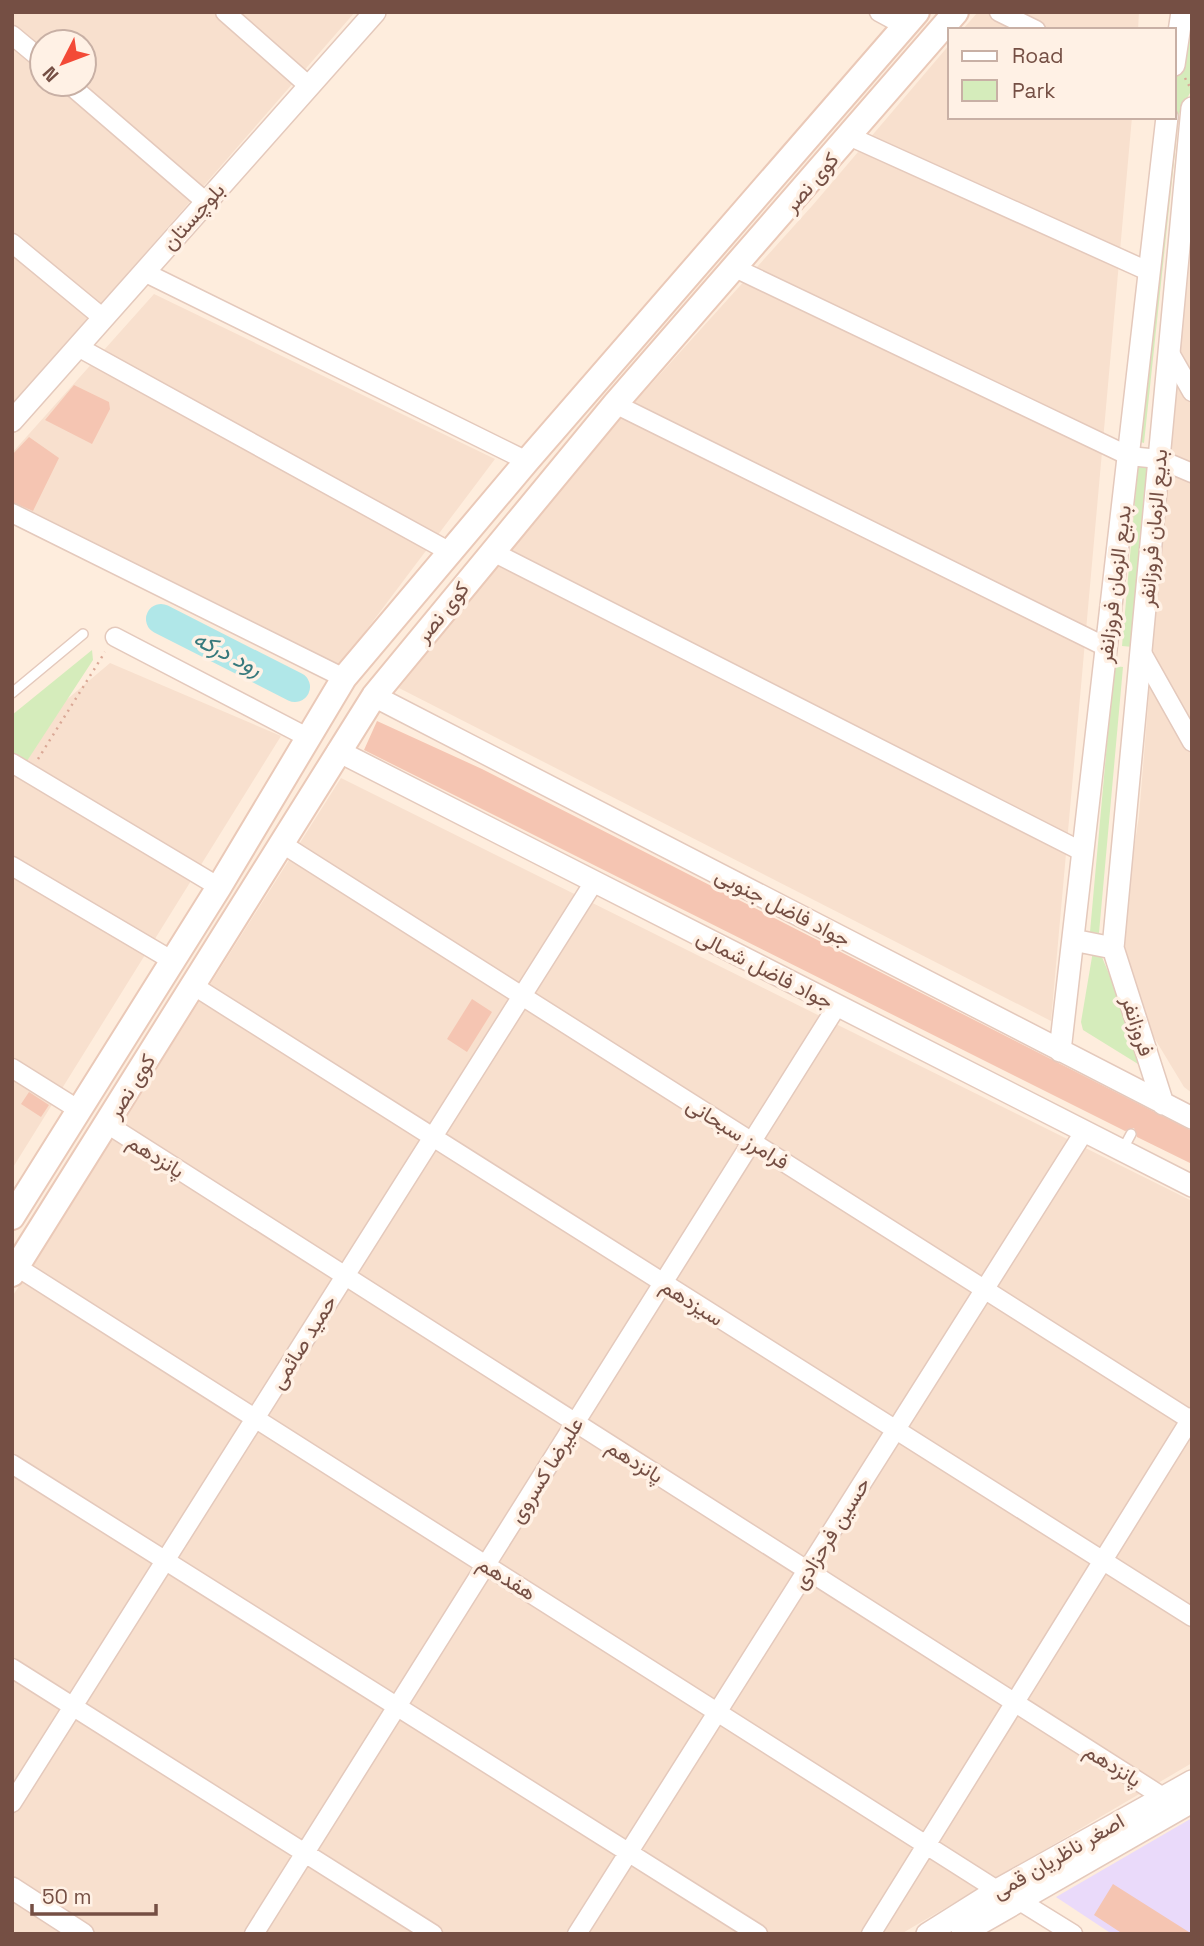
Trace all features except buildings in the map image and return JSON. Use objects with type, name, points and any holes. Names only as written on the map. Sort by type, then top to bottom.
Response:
[{"type":"main road","name":"کوی نصر","points":[[15,1270],[284,845],[338,751],[374,696],[615,404],[851,137],[956,12]]},
{"type":"main road","name":"کوی نصر","points":[[12,1217],[219,887],[344,678],[527,461],[911,19]]},
{"type":"street","points":[[225,12],[309,86]]},
{"type":"street","name":"بلوچستان","points":[[12,421],[374,12]]},
{"type":"street","points":[[879,12],[911,19]]},
{"type":"street","points":[[999,12],[1032,28]]},
{"type":"street","points":[[1179,71],[1182,12]]},
{"type":"street","points":[[12,35],[28,48]]},
{"type":"street","points":[[85,98],[206,202]]},
{"type":"street","name":"بدیع الزمان فروزانفر","points":[[1113,948],[1171,355],[1192,108]]},
{"type":"street","name":"بدیع‌ الزمان فروزانفر","points":[[1060,1051],[1167,119]]},
{"type":"street","points":[[851,137],[1150,272]]},
{"type":"street","points":[[12,243],[103,318]]},
{"type":"street","points":[[736,268],[1129,456],[1159,459],[1192,472]]},
{"type":"street","points":[[144,272],[527,461]]},
{"type":"street","points":[[78,346],[452,553]]},
{"type":"street","points":[[1171,355],[1192,392]]},
{"type":"street","points":[[615,404],[1107,647],[1142,653],[1192,742]]},
{"type":"street","points":[[12,513],[344,678]]},
{"type":"street","points":[[491,551],[1083,852]]},
{"type":"street","points":[[115,637],[307,737]]},
{"type":"street","name":"جواد فاضل جنوبی","points":[[374,696],[1060,1051],[1154,1106],[1192,1118]]},
{"type":"street","name":"جواد فاضل شمالی","points":[[338,751],[1084,1132],[1127,1142],[1192,1186]]},
{"type":"street","points":[[12,763],[219,887]]},
{"type":"street","name":"فرامرز سبحانی","points":[[284,845],[1191,1419]]},
{"type":"street","points":[[12,866],[173,961]]},
{"type":"street","name":"حمید صائمی","points":[[12,1803],[594,882]]},
{"type":"street","points":[[1073,940],[1113,948]]},
{"type":"street","name":"فروزانفر","points":[[1113,948],[1154,1106]]},
{"type":"street","name":"سیزدهم","points":[[194,986],[1192,1617]]},
{"type":"street","name":"علیرضا کسروی","points":[[254,1934],[837,1006]]},
{"type":"street","points":[[12,1068],[79,1110]]},
{"type":"street","name":"پانزدهم","points":[[107,1125],[1015,1703],[1177,1803]]},
{"type":"street","name":"حسین فرحزادی","points":[[577,1934],[1084,1132]]},
{"type":"street","name":"هفدهم","points":[[15,1270],[255,1418],[997,1890]]},
{"type":"street","points":[[872,1934],[1191,1419]]},
{"type":"street","points":[[12,1464],[627,1854],[758,1934]]},
{"type":"street","points":[[12,1668],[433,1934]]},
{"type":"street","name":"اصغر ناظریان قمی","points":[[962,1934],[1177,1803],[1192,1781]]},
{"type":"street","name":"اصغر ناظریان قمی","points":[[927,1934],[997,1890],[1177,1803]]},
{"type":"street","points":[[12,1888],[83,1934]]},
{"type":"street","points":[[997,1890],[1073,1934]]},
{"type":"lane","points":[[12,693],[83,634]]},
{"type":"path","points":[[1179,71],[1192,91]]},
{"type":"path","points":[[29,774],[115,637]]},
{"type":"shaded area","points":[[12,12],[355,12],[12,406]]},
{"type":"shaded area","points":[[978,12],[1139,12],[1138,28],[964,28]]},
{"type":"shaded area","points":[[948,46],[948,119],[1132,119],[1051,1021],[399,688],[588,454],[812,206]]},
{"type":"shaded area","points":[[1192,166],[1192,1093],[1184,1087],[1115,973],[1139,816]]},
{"type":"shaded area","points":[[154,294],[495,459],[337,669],[12,505],[12,453]]},
{"type":"shaded area","points":[[110,663],[281,736],[12,1169],[12,746]]},
{"type":"shaded area","points":[[341,778],[1192,1201],[1192,1763],[901,1934],[12,1934],[12,1297]]},
{"type":"shaded area","points":[[1192,1818],[1192,1934],[1112,1934],[1056,1897]]},
{"type":"green space","points":[[1192,12],[1192,89],[1179,114],[1144,443],[1134,440],[1174,119],[1176,119],[1176,37]]},
{"type":"green space","points":[[1138,466],[1148,467],[1133,647],[1122,646]]},
{"type":"green space","points":[[92,650],[93,660],[27,761],[12,753],[12,715]]},
{"type":"green space","points":[[1114,666],[1123,667],[1099,933],[1090,932]]},
{"type":"green space","points":[[1099,950],[1145,1060],[1138,1064],[1083,1030],[1081,1022],[1093,951]]},
{"type":"waterway","name":"رود درکه","points":[[161,619],[295,687]]}]
